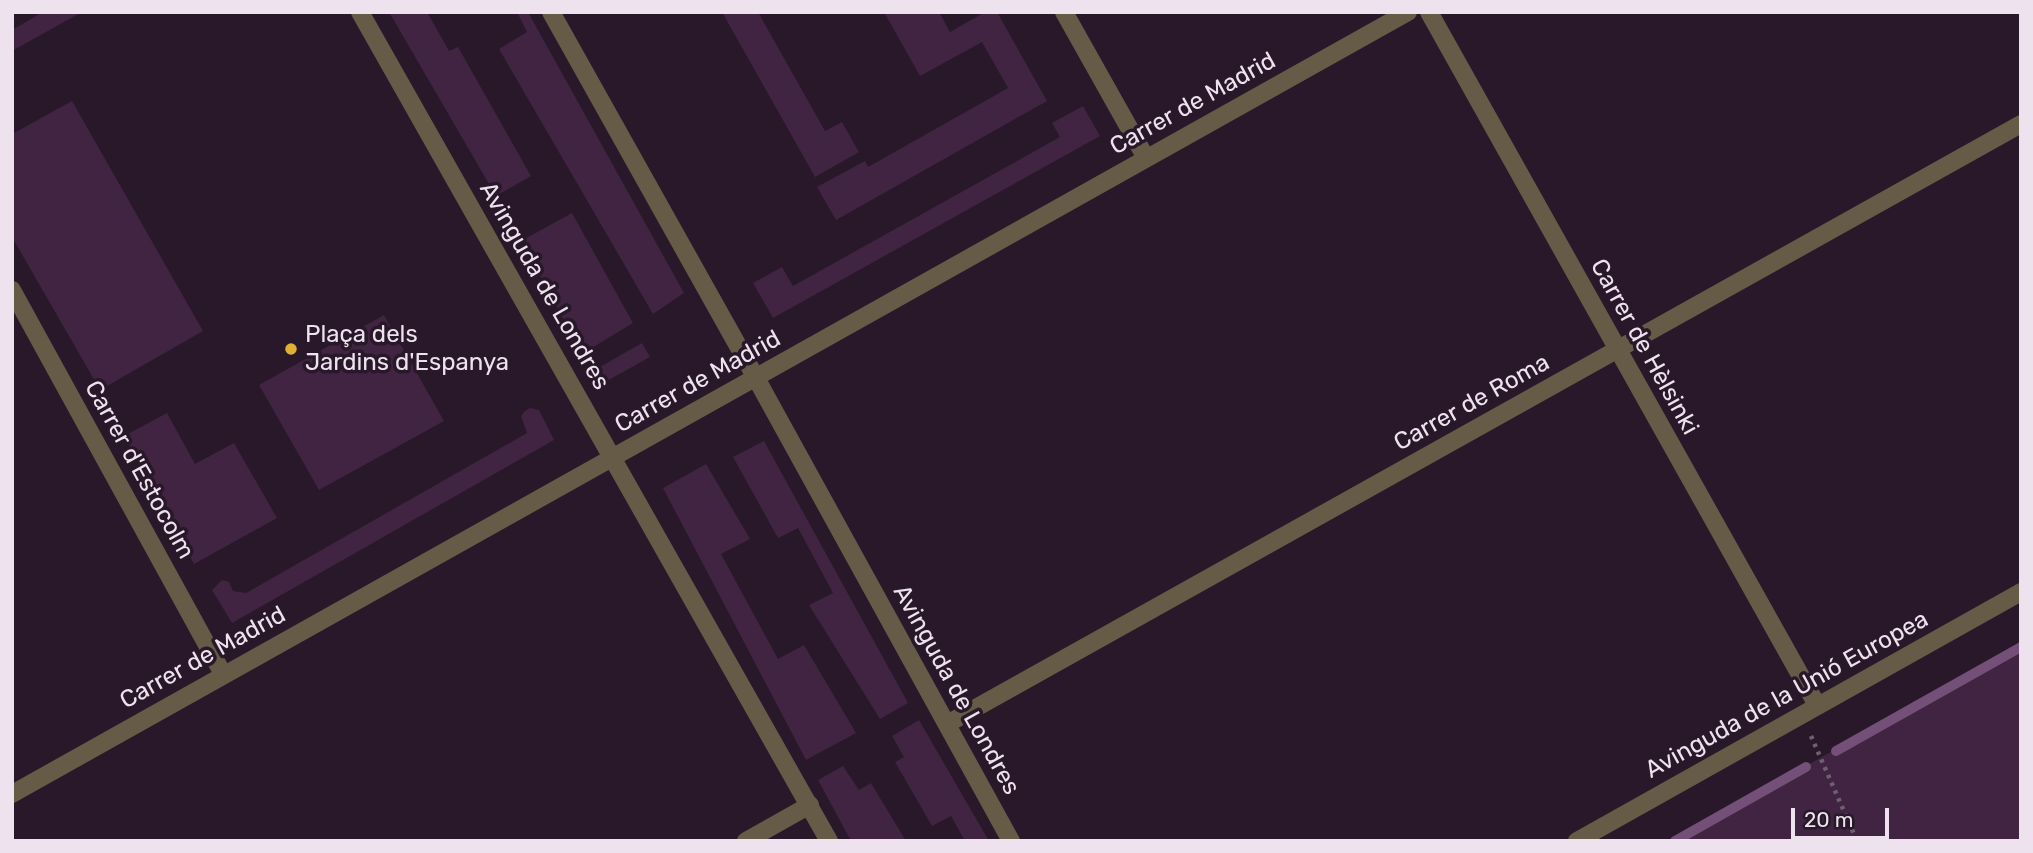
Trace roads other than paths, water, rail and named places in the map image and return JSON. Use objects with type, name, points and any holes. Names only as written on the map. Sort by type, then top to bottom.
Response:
[{"type":"street","name":"Avinguda de Londres","points":[[360,12],[829,841]]},
{"type":"street","name":"Avinguda de Londres","points":[[551,12],[1012,841]]},
{"type":"street","points":[[1064,12],[1146,158]]},
{"type":"street","name":"Carrer de Madrid","points":[[12,794],[1408,12]]},
{"type":"street","name":"Carrer de Hèlsinki","points":[[1429,12],[1817,705]]},
{"type":"street","name":"Carrer de Roma","points":[[947,724],[2021,124]]},
{"type":"street","name":"Carrer d'Estocolm","points":[[12,290],[223,674]]},
{"type":"street","name":"Avinguda de la Unió Europea","points":[[1577,841],[2021,592]]},
{"type":"street","points":[[746,841],[810,805]]},
{"type":"waterway","points":[[1836,751],[2021,647]]},
{"type":"waterway","points":[[1675,841],[1806,767]]},
{"type":"place","name":"Plaça dels Jardins d'Espanya","points":[[291,349]]}]
